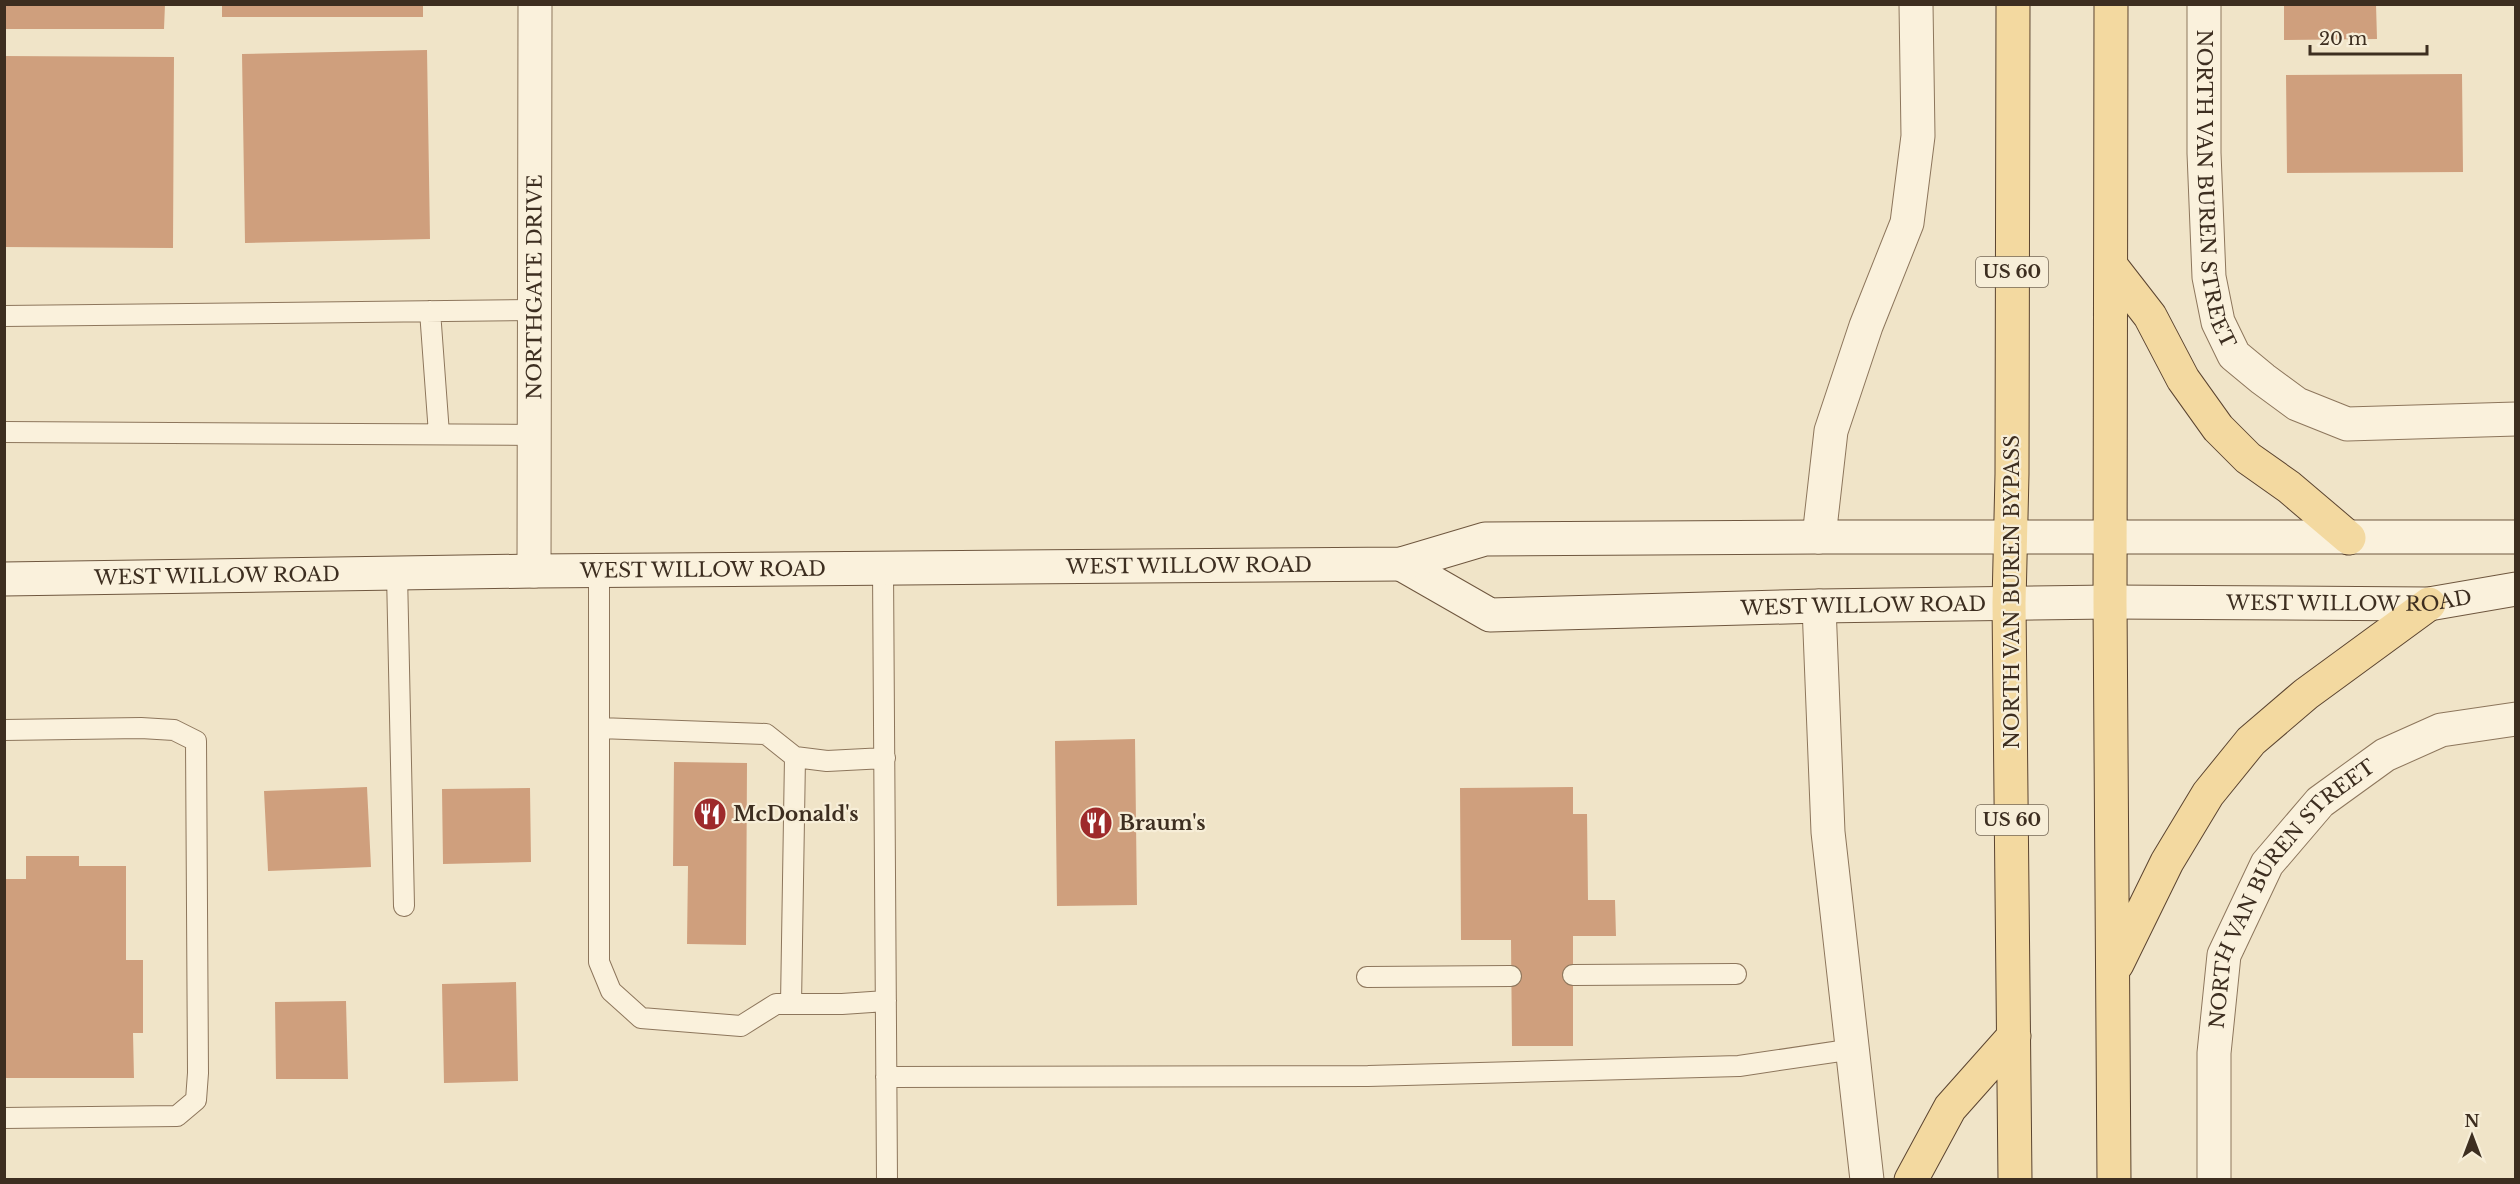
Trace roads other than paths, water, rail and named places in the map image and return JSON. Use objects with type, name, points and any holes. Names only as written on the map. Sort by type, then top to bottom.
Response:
[{"type":"main road","name":"NORTHGATE DRIVE","points":[[534,571],[535,4]]},
{"type":"main road","points":[[1819,537],[1832,431],[1866,326],[1907,224],[1918,136],[1916,4]]},
{"type":"main road","name":"NORTH VAN BUREN BYPASS","points":[[2013,4],[2012,474],[2009,603],[2015,1179]]},
{"type":"main road","points":[[2111,4],[2110,602],[2114,1179]]},
{"type":"main road","name":"NORTH VAN BUREN STREET","points":[[2204,4],[2204,153],[2209,278],[2218,322],[2234,355],[2263,380],[2297,404],[2347,424],[2516,419]]},
{"type":"main road","points":[[2112,267],[2150,316],[2183,380],[2217,428],[2248,458],[2289,487],[2349,538]]},
{"type":"main road","name":"WEST WILLOW ROAD","points":[[4,579],[599,570],[1401,564],[1485,539],[2516,537]]},
{"type":"main road","name":"WEST WILLOW ROAD","points":[[1401,564],[1490,615],[2009,603],[2429,604],[2516,588]]},
{"type":"main road","points":[[2114,971],[2167,862],[2208,794],[2251,741],[2306,694],[2429,604]]},
{"type":"main road","points":[[1819,606],[1828,832],[1868,1179]]},
{"type":"main road","name":"NORTH VAN BUREN STREET","points":[[2214,1179],[2214,1053],[2224,955],[2267,864],[2320,802],[2385,755],[2441,730],[2516,719]]},
{"type":"main road","points":[[1911,1179],[1950,1108],[2014,1036]]},
{"type":"lane","points":[[4,316],[534,310]]},
{"type":"lane","points":[[430,311],[439,434]]},
{"type":"lane","points":[[4,432],[534,435]]},
{"type":"lane","points":[[884,568],[887,1179]]},
{"type":"lane","points":[[599,570],[599,962],[611,991],[641,1018],[741,1026],[776,1004],[886,1001]]},
{"type":"lane","points":[[397,573],[405,906]]},
{"type":"lane","points":[[4,730],[141,728],[174,730],[196,741],[198,1073],[196,1100],[177,1116],[4,1118]]},
{"type":"lane","points":[[599,728],[766,734],[795,757],[827,761],[885,758]]},
{"type":"lane","points":[[790,1004],[795,757]]},
{"type":"lane","points":[[1573,975],[1736,974]]},
{"type":"lane","points":[[1367,977],[1511,976]]},
{"type":"lane","points":[[886,1077],[1368,1076],[1739,1066],[1854,1049]]},
{"type":"place","name":"McDonald's","points":[[710,814]]},
{"type":"place","name":"Braum's","points":[[1096,823]]}]
